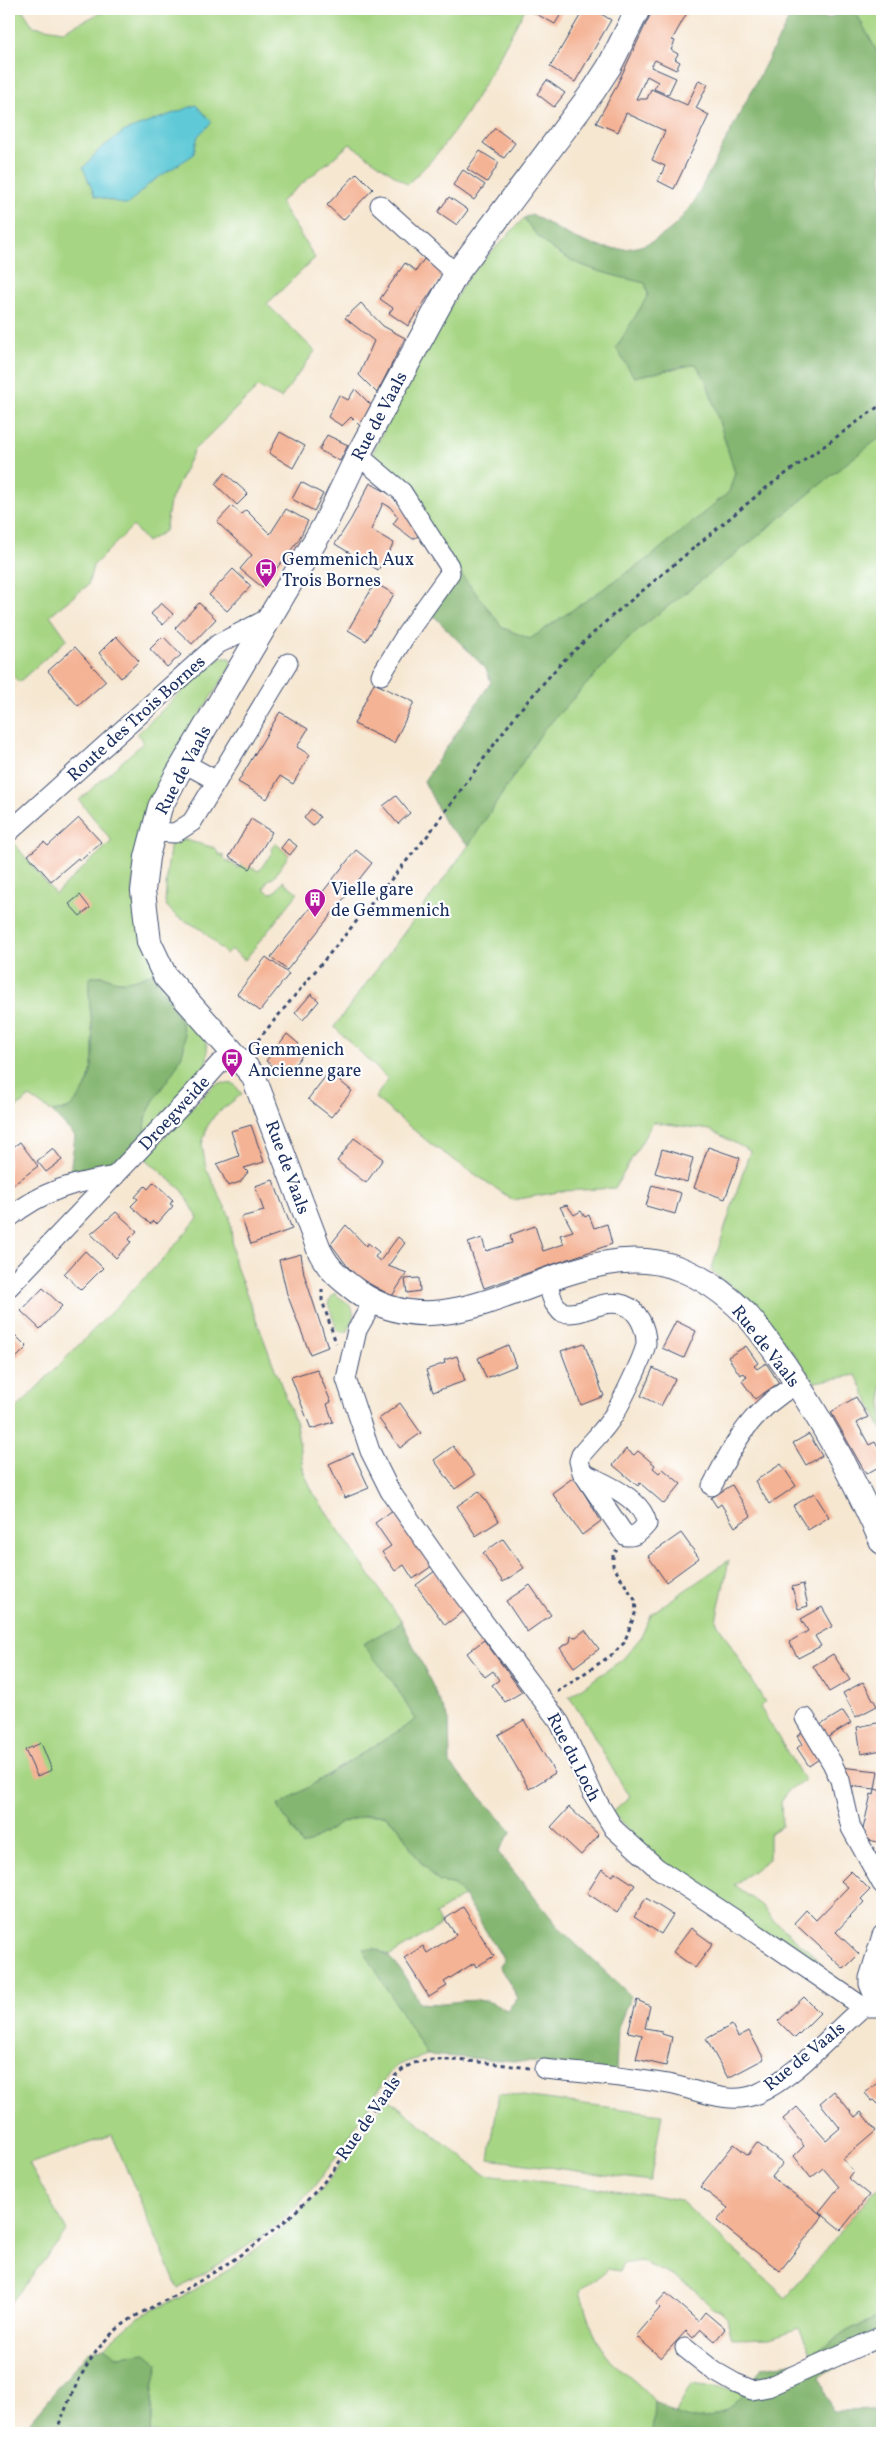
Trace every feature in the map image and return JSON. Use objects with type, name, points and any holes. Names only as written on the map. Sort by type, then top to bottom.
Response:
[{"type":"main road","name":"Rue de Vaals","points":[[638,9],[609,67],[594,90],[456,274],[358,455],[326,524],[184,763],[160,807],[152,832],[143,891],[148,934],[156,960],[182,997],[253,1076],[261,1092],[295,1189],[326,1264],[337,1277],[373,1302],[393,1310],[416,1314],[439,1313],[472,1306],[606,1262],[635,1261],[678,1268],[702,1279],[745,1314],[797,1384],[831,1441],[882,1542]]},
{"type":"street","points":[[380,205],[456,274]]},
{"type":"street","points":[[358,455],[402,492],[450,566],[450,573],[381,675]]},
{"type":"street","name":"Route des Trois Bornes","points":[[9,832],[218,644],[271,618]]},
{"type":"street","points":[[152,832],[175,833],[192,822],[288,663]]},
{"type":"street","points":[[184,763],[217,781]]},
{"type":"street","name":"Droegweide","points":[[9,1287],[188,1100],[219,1064],[236,1055]]},
{"type":"street","points":[[9,1218],[26,1203],[42,1195],[71,1184],[115,1176]]},
{"type":"street","points":[[546,1281],[554,1303],[561,1312],[569,1315],[603,1303],[623,1305],[636,1313],[642,1324],[646,1342],[613,1417],[581,1455],[579,1461],[582,1472],[626,1536],[632,1536],[642,1530],[647,1524],[645,1514],[637,1503],[582,1472]]},
{"type":"street","name":"Rue du Loch","points":[[373,1302],[357,1330],[346,1379],[370,1451],[390,1491],[455,1584],[560,1723],[603,1814],[614,1829],[636,1851],[657,1868],[874,2007]]},
{"type":"street","points":[[712,1486],[746,1427],[760,1409],[797,1384]]},
{"type":"street","points":[[805,1718],[840,1780],[851,1828],[882,1884]]},
{"type":"street","points":[[874,2007],[869,1978],[882,1935]]},
{"type":"street","name":"Rue de Vaals","points":[[544,2069],[671,2085],[712,2095],[734,2098],[756,2094],[774,2084],[874,2007]]},
{"type":"street","points":[[685,2348],[714,2371],[752,2390],[768,2388],[882,2336]]},
{"type":"path","points":[[236,1055],[258,1040],[428,835],[518,712],[562,661],[745,504],[882,404]]},
{"type":"path","points":[[326,1264],[322,1274],[322,1300],[347,1374]]},
{"type":"path","points":[[544,1701],[613,1654],[624,1643],[636,1611],[635,1600],[613,1566],[613,1554],[626,1536]]},
{"type":"path","name":"Rue de Vaals","points":[[56,2433],[78,2378],[104,2342],[140,2312],[180,2292],[228,2263],[273,2231],[297,2210],[316,2191],[339,2161],[366,2122],[388,2084],[399,2072],[413,2063],[434,2060],[544,2069]]},
{"type":"green space","points":[[9,9],[22,9],[33,26],[63,31],[109,9],[525,9],[474,102],[443,146],[407,184],[350,144],[280,202],[315,258],[267,304],[315,351],[281,398],[258,387],[194,450],[170,502],[165,531],[147,542],[133,526],[93,566],[88,585],[50,615],[67,639],[19,682],[9,672]]},
{"type":"green space","points":[[794,9],[808,9],[827,19],[848,9],[854,9],[882,61],[882,436],[635,632],[542,732],[469,845],[446,825],[424,781],[491,682],[486,669],[430,612],[461,574],[503,628],[530,639],[650,557],[729,492],[735,473],[707,382],[696,364],[634,377],[616,348],[648,295],[645,283],[593,269],[562,255],[535,233],[524,218],[532,214],[583,242],[618,249],[636,247],[654,240],[672,228],[694,202]]},
{"type":"green space","points":[[854,9],[882,9],[882,61]]},
{"type":"green space","points":[[524,218],[535,233],[562,255],[593,269],[645,283],[649,295],[617,348],[634,377],[696,364],[707,382],[735,473],[729,492],[650,557],[530,639],[503,628],[461,574],[405,488],[372,454],[419,359],[468,277]]},
{"type":"green space","points":[[882,436],[882,1430],[856,1375],[815,1382],[756,1306],[711,1271],[750,1151],[710,1130],[653,1122],[615,1188],[564,1191],[513,1200],[432,1145],[375,1098],[388,1079],[334,1027],[469,845],[542,732],[635,632]]},
{"type":"green space","points":[[221,658],[230,658],[231,666],[173,756],[150,807],[135,853],[133,895],[202,1032],[208,1050],[206,1062],[188,1088],[146,1133],[146,1120],[150,1108],[180,1060],[184,1048],[182,1028],[175,1012],[152,973],[129,981],[95,976],[89,978],[93,1059],[85,1088],[73,1105],[67,1109],[52,1112],[30,1097],[9,1113],[9,845],[13,842],[55,894],[112,841],[79,800],[144,742],[137,734],[201,673]]},
{"type":"green space","points":[[182,839],[215,848],[220,856],[223,855],[223,858],[239,868],[242,864],[259,871],[273,851],[271,849],[275,843],[289,855],[273,878],[268,880],[264,889],[270,893],[275,892],[283,881],[298,893],[245,960],[231,949],[226,954],[201,929],[176,916],[165,904],[171,841]]},
{"type":"green space","points":[[152,973],[175,1012],[182,1028],[184,1048],[180,1060],[150,1108],[146,1120],[146,1133],[114,1165],[69,1179],[75,1136],[52,1112],[68,1109],[76,1101],[85,1088],[90,1074],[93,1042],[89,978],[103,976],[115,980],[129,981]]},
{"type":"green space","points":[[221,1083],[234,1084],[242,1094],[215,1115],[207,1127],[202,1144],[206,1168],[230,1217],[234,1261],[296,1424],[304,1473],[314,1494],[402,1622],[364,1644],[393,1682],[416,1720],[278,1806],[303,1846],[341,1823],[366,1815],[384,1815],[398,1826],[417,1858],[439,1882],[453,1884],[464,1896],[435,1914],[441,1925],[390,1956],[374,1948],[403,2015],[427,2055],[398,2065],[390,2072],[323,2175],[297,2206],[284,2218],[240,2251],[178,2289],[112,2135],[29,2164],[67,2231],[9,2305],[9,1416],[164,1258],[198,1218],[183,1191],[145,1158],[214,1085]]},
{"type":"green space","points":[[334,1293],[352,1308],[353,1317],[348,1331],[341,1332],[337,1330],[328,1303]]},
{"type":"green space","points":[[729,1560],[716,1621],[765,1702],[760,1707],[804,1780],[790,1789],[781,1801],[782,1826],[769,1834],[769,1859],[734,1885],[762,1906],[772,1919],[809,1951],[821,1964],[822,1976],[655,1857],[612,1812],[630,1796],[569,1697],[623,1659],[641,1637],[652,1613]]},
{"type":"green space","points":[[402,1622],[449,1720],[450,1764],[512,1831],[498,1852],[560,1929],[631,1996],[618,2027],[616,2071],[543,2063],[427,2055],[363,1949],[373,1949],[391,1959],[404,1975],[420,2003],[436,2004],[477,2000],[493,2003],[507,2010],[518,1998],[499,1966],[504,1960],[464,1896],[453,1884],[439,1882],[417,1858],[398,1826],[384,1815],[366,1815],[341,1823],[303,1846],[278,1806],[416,1720],[393,1682],[363,1644]]},
{"type":"green space","points":[[499,2093],[662,2114],[650,2181],[489,2159]]},
{"type":"green space","points":[[386,2097],[485,2175],[648,2194],[680,2200],[786,2298],[873,2192],[882,2186],[882,2315],[850,2330],[812,2354],[799,2328],[771,2338],[732,2339],[727,2318],[720,2311],[712,2308],[694,2289],[673,2276],[640,2261],[623,2264],[619,2271],[608,2269],[580,2291],[590,2323],[600,2345],[610,2359],[654,2401],[654,2409],[674,2417],[691,2384],[737,2390],[813,2376],[830,2416],[882,2433],[150,2433],[153,2388],[158,2363],[146,2354],[117,2356],[104,2347],[138,2317],[181,2297],[230,2269],[275,2235],[319,2193],[369,2127]]},
{"type":"green space","points":[[882,2315],[882,2343],[872,2346],[820,2377],[832,2411],[882,2410],[882,2433],[652,2433],[654,2401],[686,2418],[699,2419],[711,2417],[732,2406],[762,2367],[798,2362],[850,2330]]},
{"type":"green space","points":[[104,2347],[117,2356],[146,2353],[158,2363],[153,2388],[150,2433],[20,2433],[88,2352]]},
{"type":"water","points":[[196,105],[212,122],[198,136],[193,155],[150,183],[127,205],[95,196],[83,168],[100,149],[125,131]]},
{"type":"building","points":[[527,9],[564,9],[555,24]]},
{"type":"building","points":[[584,9],[593,9],[611,20],[575,82],[550,67]]},
{"type":"building","points":[[653,9],[689,9],[672,40],[675,41],[671,50],[678,54],[675,59],[680,62],[676,70],[655,60],[651,67],[676,78],[668,95],[654,89],[658,82],[647,76],[636,99],[647,99],[651,89],[687,105],[699,80],[708,84],[696,108],[709,115],[674,189],[658,181],[665,166],[652,160],[665,131],[626,113],[618,132],[596,123],[615,89]]},
{"type":"building","points":[[547,80],[565,93],[554,107],[537,94]]},
{"type":"building","points":[[495,128],[515,143],[504,158],[483,143]]},
{"type":"building","points":[[480,151],[499,163],[487,182],[467,169]]},
{"type":"building","points":[[463,170],[485,185],[474,200],[453,185]]},
{"type":"building","points":[[357,173],[373,189],[343,220],[327,205]]},
{"type":"building","points":[[449,197],[468,210],[457,225],[438,212]]},
{"type":"building","points":[[424,259],[444,273],[408,326],[389,313],[393,308],[380,299],[405,263],[416,271]]},
{"type":"building","points":[[361,303],[383,326],[405,338],[377,393],[359,375],[374,341],[345,318]]},
{"type":"building","points":[[355,389],[371,405],[360,426],[351,417],[342,426],[328,417],[339,395],[348,400]]},
{"type":"building","points":[[280,432],[305,446],[293,468],[269,453]]},
{"type":"building","points":[[327,435],[348,445],[340,461],[319,450]]},
{"type":"building","points":[[225,473],[248,494],[237,505],[215,484]]},
{"type":"building","points":[[301,482],[323,494],[314,511],[292,499]]},
{"type":"building","points":[[370,483],[395,497],[420,535],[413,539],[393,524],[398,517],[390,507],[383,503],[371,530],[394,543],[378,570],[335,544]]},
{"type":"building","points":[[232,506],[241,514],[246,510],[270,534],[286,509],[308,521],[298,541],[262,587],[240,569],[252,555],[217,522]]},
{"type":"building","points":[[233,569],[251,586],[227,611],[209,595]]},
{"type":"building","points":[[375,583],[394,594],[366,641],[348,630]]},
{"type":"building","points":[[161,603],[173,614],[163,625],[151,614]]},
{"type":"building","points":[[199,603],[216,619],[192,644],[175,628]]},
{"type":"building","points":[[116,636],[139,661],[121,678],[99,653]]},
{"type":"building","points":[[163,636],[181,655],[167,667],[150,649]]},
{"type":"building","points":[[75,647],[106,681],[78,706],[48,671]]},
{"type":"building","points":[[374,683],[414,702],[394,743],[354,724]]},
{"type":"building","points":[[280,712],[308,729],[297,747],[310,755],[293,784],[280,776],[267,799],[238,782]]},
{"type":"building","points":[[396,796],[410,813],[398,824],[383,806]]},
{"type":"building","points":[[311,809],[320,817],[313,826],[304,818]]},
{"type":"building","points":[[79,818],[101,842],[80,861],[78,858],[51,881],[28,855],[44,842],[48,846]]},
{"type":"building","points":[[251,819],[272,832],[250,869],[229,857]]},
{"type":"building","points":[[288,839],[297,846],[290,855],[281,848]]},
{"type":"building","points":[[356,850],[372,863],[287,970],[271,957]]},
{"type":"building","points":[[80,895],[90,908],[80,916],[69,904]]},
{"type":"building","points":[[266,957],[289,974],[260,1011],[237,994]]},
{"type":"building","points":[[311,994],[319,1001],[303,1020],[295,1013]]},
{"type":"building","points":[[287,1034],[299,1044],[296,1047],[304,1053],[288,1073],[281,1069],[279,1071],[266,1061]]},
{"type":"building","points":[[329,1072],[352,1091],[331,1117],[308,1099]]},
{"type":"building","points":[[251,1125],[264,1162],[244,1168],[248,1172],[240,1182],[228,1186],[217,1164],[239,1156],[231,1131]]},
{"type":"building","points":[[354,1138],[383,1159],[366,1183],[337,1161]]},
{"type":"building","points":[[20,1142],[38,1166],[9,1188],[9,1150]]},
{"type":"building","points":[[708,1147],[740,1158],[725,1199],[694,1188]]},
{"type":"building","points":[[53,1148],[62,1160],[46,1172],[37,1161]]},
{"type":"building","points":[[662,1149],[693,1158],[687,1182],[655,1173]]},
{"type":"building","points":[[273,1180],[292,1229],[251,1244],[241,1217],[264,1211],[255,1186]]},
{"type":"building","points":[[154,1182],[173,1200],[170,1204],[173,1206],[157,1224],[154,1221],[150,1224],[131,1206],[138,1199],[135,1197],[145,1186],[148,1189]]},
{"type":"building","points":[[652,1185],[681,1193],[675,1214],[646,1206]]},
{"type":"building","points":[[567,1205],[574,1215],[581,1211],[585,1217],[589,1215],[594,1228],[607,1224],[612,1244],[484,1288],[468,1243],[482,1238],[486,1251],[512,1243],[510,1235],[535,1226],[543,1251],[564,1244],[560,1235],[573,1231],[560,1207]]},
{"type":"building","points":[[116,1212],[137,1231],[129,1239],[131,1242],[116,1258],[91,1234]]},
{"type":"building","points":[[346,1225],[366,1246],[368,1243],[379,1252],[375,1257],[380,1261],[398,1237],[405,1243],[388,1266],[407,1273],[392,1296],[359,1278],[331,1244]]},
{"type":"building","points":[[85,1251],[103,1268],[81,1290],[64,1274]]},
{"type":"building","points":[[301,1254],[304,1274],[328,1347],[310,1354],[287,1294],[279,1260]]},
{"type":"building","points":[[419,1278],[420,1291],[407,1293],[405,1279]]},
{"type":"building","points":[[43,1288],[62,1306],[40,1329],[21,1311]]},
{"type":"building","points":[[676,1321],[696,1331],[684,1358],[662,1348]]},
{"type":"building","points":[[9,1329],[27,1347],[9,1365]]},
{"type":"building","points":[[584,1343],[604,1396],[581,1405],[561,1351]]},
{"type":"building","points":[[508,1345],[516,1366],[486,1378],[478,1358]]},
{"type":"building","points":[[746,1346],[758,1363],[754,1366],[757,1369],[766,1363],[779,1383],[755,1399],[742,1381],[747,1377],[744,1373],[740,1375],[728,1357]]},
{"type":"building","points":[[457,1356],[465,1381],[433,1392],[426,1370],[445,1363],[444,1360]]},
{"type":"building","points":[[653,1368],[675,1379],[661,1406],[641,1396]]},
{"type":"building","points":[[317,1369],[331,1402],[327,1404],[333,1422],[311,1429],[291,1377]]},
{"type":"building","points":[[856,1397],[868,1417],[857,1423],[869,1445],[875,1442],[882,1455],[882,1465],[866,1474],[831,1412]]},
{"type":"building","points":[[400,1403],[421,1433],[400,1448],[379,1419]]},
{"type":"building","points":[[809,1434],[822,1456],[806,1465],[793,1443]]},
{"type":"building","points":[[453,1446],[475,1475],[455,1489],[434,1460]]},
{"type":"building","points":[[626,1449],[634,1455],[638,1451],[655,1465],[653,1468],[659,1473],[663,1469],[681,1484],[664,1504],[640,1483],[638,1486],[613,1465]]},
{"type":"building","points":[[353,1453],[369,1488],[345,1498],[329,1464]]},
{"type":"building","points":[[781,1464],[796,1486],[769,1504],[755,1481]]},
{"type":"building","points":[[574,1477],[601,1521],[582,1535],[552,1493]]},
{"type":"building","points":[[732,1485],[751,1516],[735,1527],[721,1504],[717,1507],[711,1498]]},
{"type":"building","points":[[479,1491],[499,1521],[476,1536],[457,1506]]},
{"type":"building","points":[[814,1493],[829,1517],[808,1530],[793,1506]]},
{"type":"building","points":[[393,1510],[432,1566],[413,1579],[404,1565],[395,1571],[382,1552],[391,1546],[375,1523]]},
{"type":"building","points":[[681,1533],[699,1558],[666,1582],[648,1556]]},
{"type":"building","points":[[503,1539],[524,1568],[503,1582],[483,1553]]},
{"type":"building","points":[[435,1571],[464,1611],[445,1625],[416,1585]]},
{"type":"building","points":[[803,1584],[808,1606],[798,1609],[792,1587]]},
{"type":"building","points":[[530,1585],[551,1615],[527,1632],[506,1601]]},
{"type":"building","points":[[822,1607],[833,1626],[815,1636],[821,1646],[798,1658],[789,1642],[808,1631],[801,1619]]},
{"type":"building","points":[[585,1630],[599,1649],[574,1667],[560,1648],[570,1642],[571,1636],[576,1637]]},
{"type":"building","points":[[484,1640],[522,1692],[505,1702],[492,1685],[499,1680],[493,1671],[485,1677],[467,1653]]},
{"type":"building","points":[[833,1654],[850,1680],[829,1692],[813,1666]]},
{"type":"building","points":[[863,1682],[877,1706],[856,1717],[843,1693]]},
{"type":"building","points":[[843,1711],[851,1723],[825,1739],[817,1727]]},
{"type":"building","points":[[524,1720],[555,1773],[529,1789],[498,1735]]},
{"type":"building","points":[[882,1722],[882,1750],[861,1754],[857,1727]]},
{"type":"building","points":[[804,1731],[822,1757],[809,1766],[797,1748],[802,1744],[797,1736]]},
{"type":"building","points":[[41,1743],[52,1770],[37,1776],[25,1750]]},
{"type":"building","points":[[840,1767],[878,1771],[875,1789],[849,1786]]},
{"type":"building","points":[[875,1789],[882,1791],[881,1843],[861,1838],[871,1794],[874,1795]]},
{"type":"building","points":[[569,1807],[599,1835],[581,1855],[551,1827]]},
{"type":"building","points":[[602,1869],[613,1876],[615,1872],[635,1885],[617,1913],[587,1893]]},
{"type":"building","points":[[851,1871],[870,1890],[861,1899],[864,1902],[836,1932],[859,1954],[844,1969],[794,1923],[806,1910],[816,1920],[848,1887],[841,1881]]},
{"type":"building","points":[[646,1898],[673,1915],[661,1934],[634,1917]]},
{"type":"building","points":[[463,1907],[494,1956],[476,1967],[474,1963],[444,1982],[447,1986],[429,1997],[404,1958],[423,1946],[427,1953],[456,1935],[445,1919]]},
{"type":"building","points":[[691,1928],[713,1944],[695,1968],[673,1952]]},
{"type":"building","points":[[804,1997],[820,2013],[795,2038],[778,2021]]},
{"type":"building","points":[[637,2000],[650,2006],[645,2028],[662,2031],[662,2034],[672,2037],[666,2066],[636,2059],[642,2035],[628,2032]]},
{"type":"building","points":[[732,2025],[738,2037],[749,2031],[764,2059],[728,2078],[706,2039]]},
{"type":"building","points":[[882,2079],[882,2100],[878,2104],[874,2100],[872,2101],[865,2093]]},
{"type":"building","points":[[834,2091],[855,2117],[861,2112],[876,2131],[843,2159],[853,2171],[848,2178],[869,2195],[841,2230],[819,2212],[839,2187],[823,2168],[811,2178],[794,2156],[804,2146],[783,2119],[797,2107],[826,2140],[840,2128],[820,2103]]},
{"type":"building","points":[[757,2143],[783,2163],[772,2177],[823,2216],[780,2271],[717,2221],[728,2208],[700,2187],[734,2144],[748,2155]]},
{"type":"building","points":[[666,2293],[698,2321],[705,2312],[725,2329],[715,2341],[701,2329],[693,2338],[686,2331],[661,2358],[636,2336],[660,2308],[656,2304]]},
{"type":"place","name":"Gemmenich Aux Trois Bornes","points":[[266,588]]},
{"type":"place","name":"Vielle gare de Gemmenich","points":[[315,918]]},
{"type":"place","name":"Gemmenich Ancienne gare","points":[[232,1078]]}]
